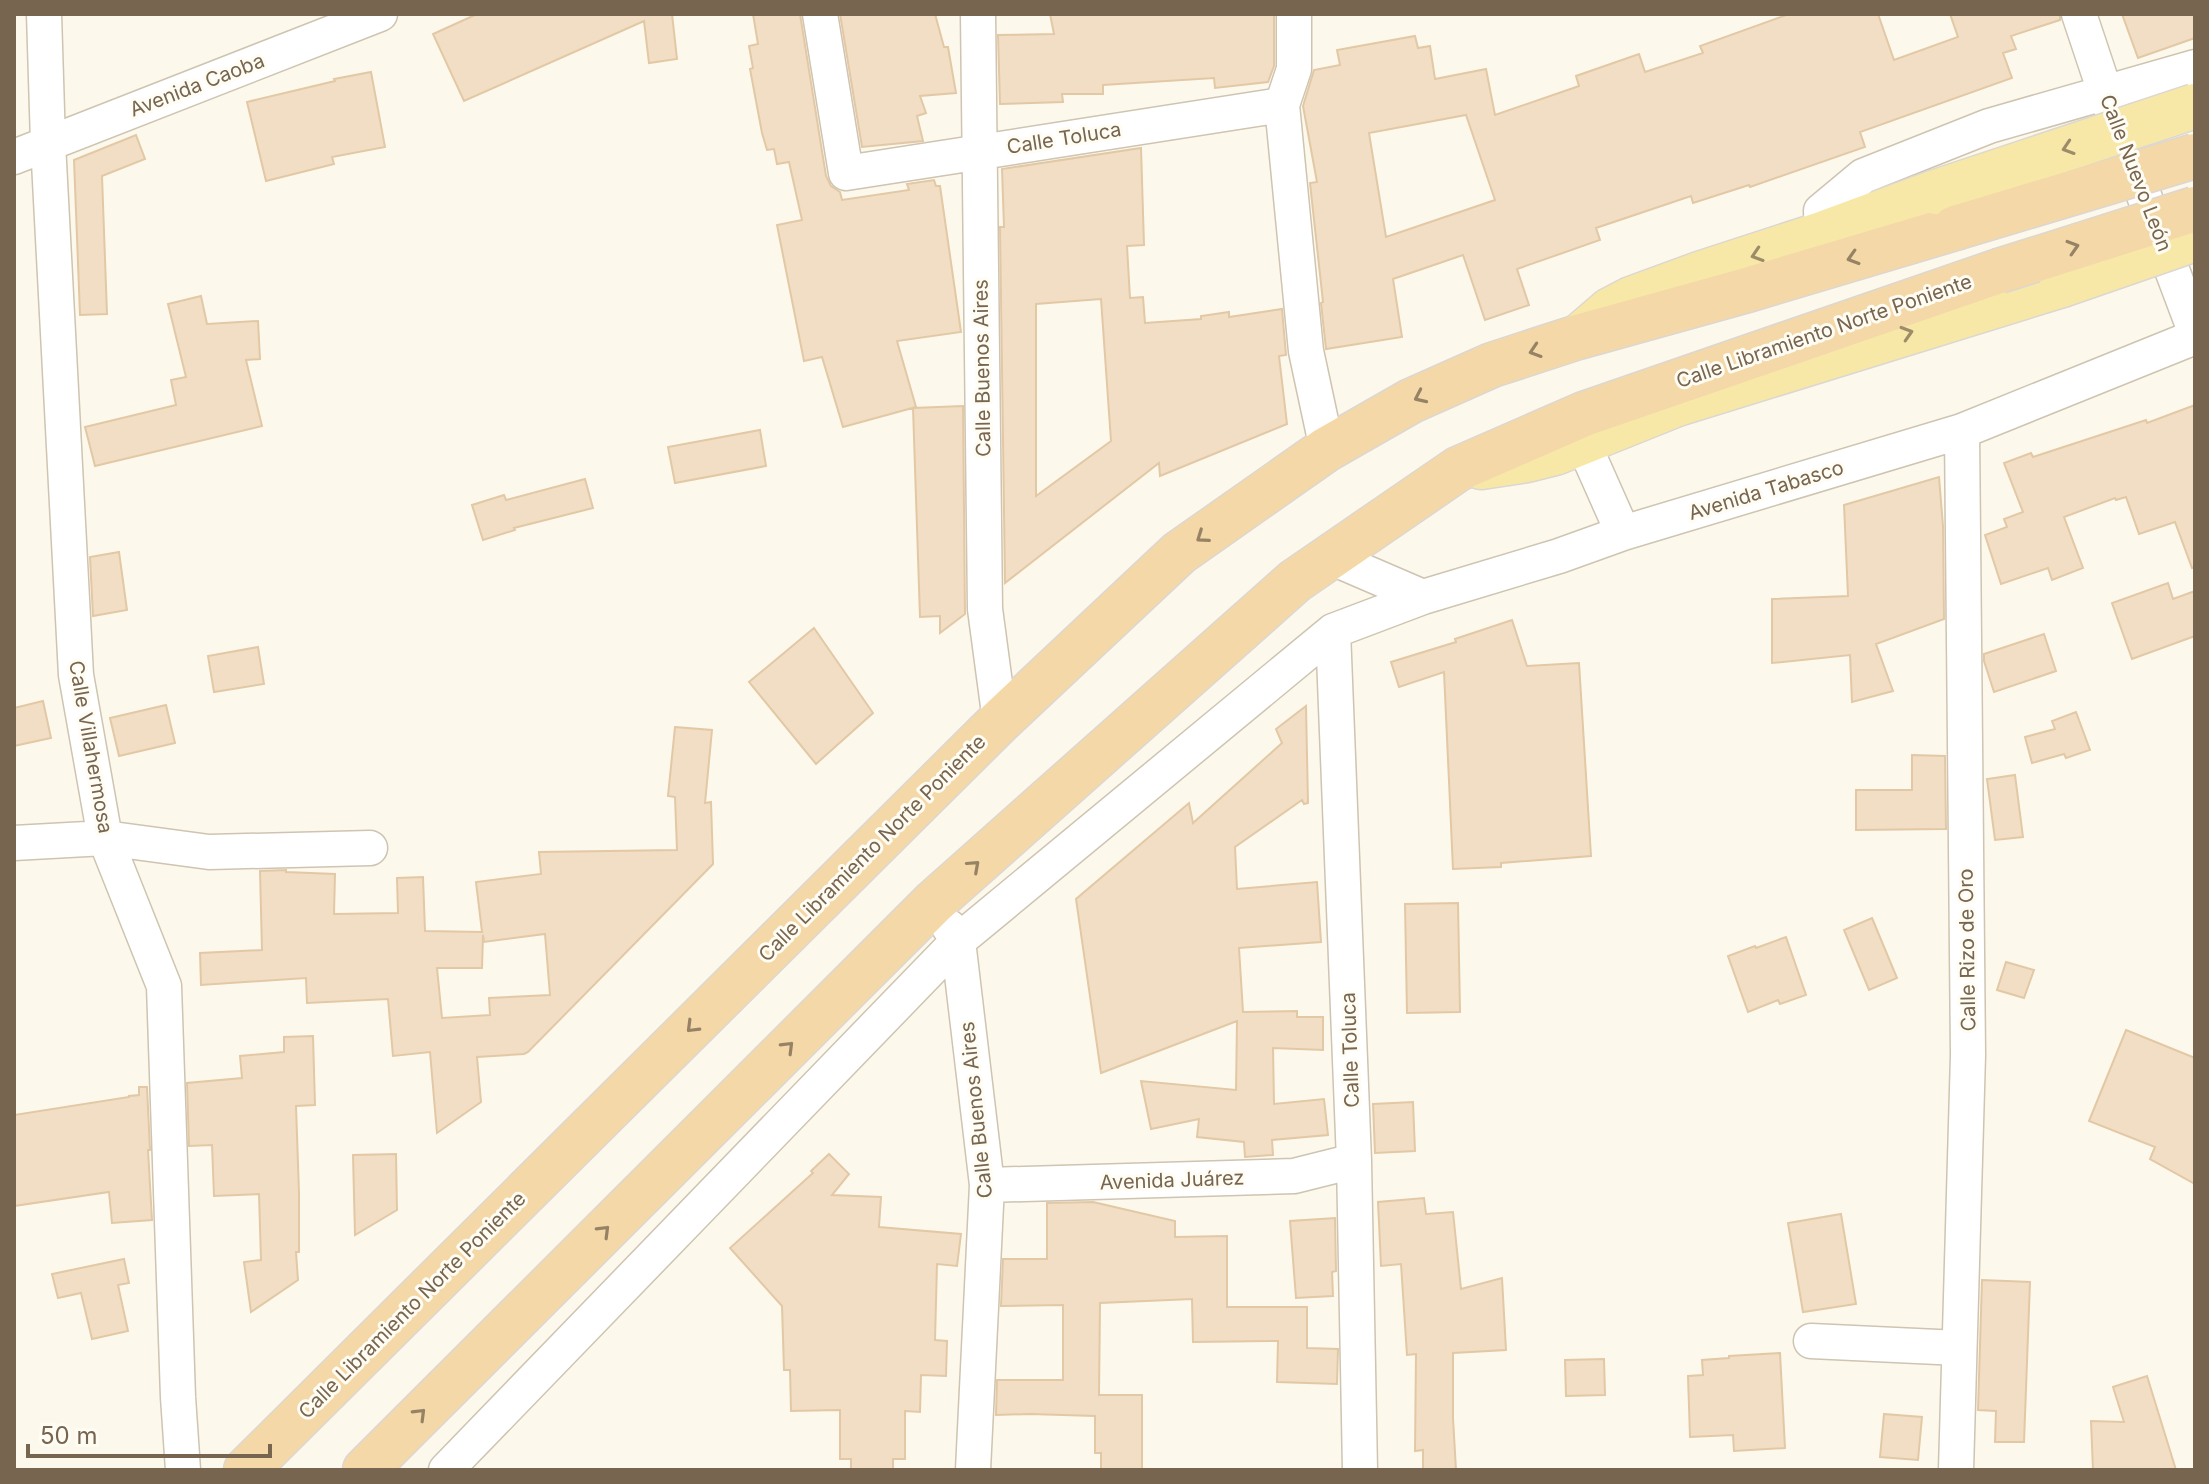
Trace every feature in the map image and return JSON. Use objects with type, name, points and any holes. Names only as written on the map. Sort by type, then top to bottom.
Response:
[{"type":"highway","name":"Calle Libramiento Norte Poniente","points":[[246,1470],[1000,721],[1179,553],[1327,449],[1411,401],[1492,365],[1578,337],[1747,290],[1945,210],[2195,156]]},
{"type":"highway","name":"Calle Libramiento Norte Poniente","points":[[365,1470],[935,901],[1295,581],[1458,469],[1584,414],[1999,271],[2195,209]]},
{"type":"main road","name":"Calle Libramiento Norte Poniente","points":[[1578,337],[1610,310],[1631,299],[1822,234],[1945,210],[2195,106]]},
{"type":"main road","name":"Calle Libramiento Norte Poniente","points":[[1458,469],[1527,460],[1583,443],[1677,404],[2062,285],[2195,239]]},
{"type":"street","name":"Calle Villahermosa","points":[[44,14],[76,675],[105,838],[164,986],[183,1470]]},
{"type":"street","name":"Avenida Caoba","points":[[14,157],[380,14]]},
{"type":"street","name":"Calle Toluca","points":[[820,14],[846,173],[1282,105]]},
{"type":"street","name":"Calle Buenos Aires","points":[[978,14],[985,609],[1000,721]]},
{"type":"street","points":[[1294,14],[1294,69],[1282,105],[1306,351],[1327,449]]},
{"type":"street","name":"Calle Nuevo León","points":[[2079,14],[2195,331]]},
{"type":"street","points":[[1822,234],[1821,211],[1863,176],[1989,126],[2195,67]]},
{"type":"street","name":"Avenida Tabasco","points":[[446,1470],[958,941],[1333,631],[1423,597],[1559,556],[1623,533],[1962,431],[2195,337]]},
{"type":"street","name":"Calle Rizo de Oro","points":[[1956,1470],[1968,1055],[1962,431]]},
{"type":"street","points":[[1583,443],[1623,533]]},
{"type":"street","points":[[1330,557],[1423,597]]},
{"type":"street","name":"Calle Toluca","points":[[1333,631],[1354,1161],[1360,1470]]},
{"type":"street","points":[[14,843],[105,838],[209,852],[370,848]]},
{"type":"street","name":"Calle Buenos Aires","points":[[935,901],[958,941],[987,1185],[973,1470]]},
{"type":"street","name":"Avenida Juárez","points":[[987,1185],[1294,1176],[1354,1161]]},
{"type":"street","points":[[1811,1341],[1959,1348]]},
{"type":"building","points":[[477,14],[672,14],[677,59],[649,63],[644,21],[464,101],[433,34]]},
{"type":"building","points":[[753,14],[800,14],[826,176],[831,186],[840,192],[842,200],[909,190],[907,184],[934,180],[936,186],[940,186],[961,332],[897,341],[916,407],[843,427],[822,357],[804,361],[777,225],[802,220],[789,162],[777,164],[774,149],[767,150],[762,133],[750,69],[753,68],[749,46],[758,44]]},
{"type":"building","points":[[840,14],[935,14],[944,47],[948,47],[956,93],[920,96],[926,113],[917,116],[923,141],[862,147]]},
{"type":"building","points":[[1050,14],[1274,14],[1274,66],[1268,82],[1215,88],[1214,78],[1103,85],[1103,94],[1062,94],[1063,102],[1000,104],[998,35],[1054,34]]},
{"type":"building","points":[[1789,14],[1878,14],[1894,60],[1958,37],[1950,14],[2060,14],[2060,20],[2011,36],[2016,49],[2003,53],[2012,78],[1860,132],[1865,147],[1750,187],[1693,203],[1691,196],[1596,228],[1600,240],[1517,269],[1529,305],[1485,320],[1463,255],[1393,279],[1402,337],[1326,349],[1310,183],[1317,182],[1303,106],[1314,70],[1340,65],[1337,50],[1415,36],[1418,48],[1430,46],[1435,79],[1486,69],[1495,115],[1579,86],[1576,76],[1639,54],[1645,72],[1703,53],[1700,46]],"holes":[[[1466,115],[1495,200],[1386,237],[1369,133]]]},
{"type":"building","points":[[2122,14],[2195,14],[2195,38],[2138,58]]},
{"type":"building","points":[[371,72],[385,147],[332,157],[334,164],[266,181],[247,102]]},
{"type":"building","points":[[136,135],[145,159],[102,176],[107,314],[80,315],[74,160]]},
{"type":"building","points":[[1141,148],[1144,245],[1127,246],[1130,298],[1143,297],[1145,323],[1201,319],[1201,316],[1229,312],[1229,317],[1282,309],[1286,355],[1279,356],[1287,424],[1160,476],[1159,463],[1005,583],[1000,227],[1004,227],[1002,169]],"holes":[[[1101,299],[1111,441],[1036,496],[1036,304]]]},
{"type":"building","points":[[201,296],[207,324],[258,321],[260,359],[246,360],[262,426],[95,466],[85,427],[176,405],[171,380],[186,377],[168,304]]},
{"type":"building","points":[[2195,405],[2195,567],[2192,568],[2175,522],[2139,534],[2126,497],[2115,498],[2064,517],[2083,568],[2052,580],[2048,568],[2001,584],[1985,535],[2007,527],[2004,519],[2023,512],[2004,463],[2031,453],[2033,457],[2146,420],[2147,423]]},
{"type":"building","points":[[963,406],[965,614],[940,633],[940,616],[920,617],[913,408]]},
{"type":"building","points":[[760,430],[766,466],[675,483],[668,447]]},
{"type":"building","points":[[1939,477],[1944,619],[1876,644],[1893,691],[1852,702],[1850,655],[1772,663],[1772,599],[1848,596],[1844,505]]},
{"type":"building","points":[[585,479],[593,508],[514,528],[483,540],[472,505],[504,495],[506,500]]},
{"type":"building","points":[[119,552],[127,610],[93,616],[90,557]]},
{"type":"building","points":[[2168,583],[2173,599],[2195,591],[2195,636],[2132,659],[2112,603]]},
{"type":"building","points":[[1512,620],[1527,666],[1579,663],[1591,856],[1501,863],[1501,867],[1453,869],[1444,672],[1399,687],[1391,662],[1456,642],[1455,639]]},
{"type":"building","points":[[814,628],[873,713],[816,764],[749,682]]},
{"type":"building","points":[[2044,634],[2056,671],[1994,692],[1984,654]]},
{"type":"building","points":[[258,647],[264,684],[214,692],[208,656]]},
{"type":"building","points":[[43,701],[51,738],[14,746],[14,708]]},
{"type":"building","points":[[166,705],[175,743],[119,756],[110,718]]},
{"type":"building","points":[[1306,706],[1308,803],[1304,804],[1302,800],[1235,847],[1237,889],[1317,882],[1321,942],[1239,948],[1243,1012],[1297,1011],[1297,1017],[1323,1017],[1323,1050],[1273,1048],[1274,1104],[1324,1099],[1328,1135],[1272,1140],[1273,1155],[1245,1157],[1244,1142],[1197,1137],[1199,1119],[1151,1129],[1141,1081],[1236,1090],[1237,1021],[1101,1073],[1076,899],[1189,803],[1193,823],[1282,743],[1276,729]]},
{"type":"building","points":[[2076,712],[2090,750],[2066,758],[2064,754],[2032,763],[2025,737],[2055,729],[2052,721]]},
{"type":"building","points":[[675,727],[712,730],[705,803],[711,802],[713,864],[528,1052],[477,1057],[481,1102],[437,1133],[430,1052],[393,1056],[388,999],[307,1003],[306,978],[201,985],[200,953],[262,950],[260,871],[335,874],[334,914],[398,913],[397,878],[423,877],[425,931],[482,932],[476,882],[541,874],[539,852],[677,850],[675,797],[668,796]],"holes":[[[545,934],[550,995],[489,998],[490,1015],[442,1018],[437,968],[482,968],[483,935],[484,942]]]},
{"type":"building","points":[[1912,755],[1945,756],[1946,829],[1856,830],[1856,790],[1912,790]]},
{"type":"building","points":[[2015,775],[2023,837],[1995,840],[1987,779]]},
{"type":"building","points":[[1458,903],[1460,1012],[1407,1013],[1405,904]]},
{"type":"building","points":[[1872,918],[1897,978],[1869,990],[1844,930]]},
{"type":"building","points":[[1786,937],[1806,995],[1780,1004],[1778,1000],[1748,1012],[1728,956]]},
{"type":"building","points":[[2006,962],[2034,970],[2024,998],[1997,990]]},
{"type":"building","points":[[2126,1030],[2195,1058],[2195,1184],[2150,1159],[2155,1147],[2089,1121]]},
{"type":"building","points":[[313,1036],[315,1105],[296,1106],[298,1280],[251,1312],[244,1262],[261,1260],[259,1194],[214,1196],[212,1145],[189,1146],[187,1083],[242,1078],[240,1056],[284,1052],[284,1037]]},
{"type":"building","points":[[139,1087],[147,1087],[152,1220],[112,1223],[109,1192],[14,1206],[14,1115],[139,1095]]},
{"type":"building","points":[[1413,1102],[1415,1151],[1375,1153],[1373,1104]]},
{"type":"building","points":[[396,1154],[397,1210],[355,1235],[353,1155]]},
{"type":"building","points":[[829,1154],[849,1174],[832,1195],[881,1197],[879,1227],[961,1234],[957,1266],[937,1264],[935,1340],[947,1341],[946,1376],[921,1375],[920,1412],[905,1411],[905,1459],[893,1459],[893,1470],[851,1470],[851,1459],[840,1459],[840,1410],[791,1411],[790,1370],[784,1370],[782,1306],[730,1248],[813,1173],[811,1171]]},
{"type":"building","points":[[1424,1198],[1426,1214],[1453,1212],[1461,1289],[1502,1278],[1506,1350],[1453,1353],[1456,1470],[1423,1470],[1423,1450],[1415,1451],[1416,1354],[1407,1355],[1401,1264],[1381,1266],[1378,1202]]},
{"type":"building","points":[[1093,1202],[1175,1221],[1175,1237],[1227,1236],[1227,1307],[1307,1307],[1307,1348],[1338,1349],[1337,1384],[1277,1382],[1278,1341],[1193,1342],[1192,1299],[1100,1303],[1099,1395],[1142,1395],[1142,1470],[1101,1470],[1101,1453],[1095,1453],[1095,1416],[996,1415],[997,1380],[1063,1380],[1063,1305],[1001,1306],[1003,1259],[1047,1259],[1047,1203]]},
{"type":"building","points":[[1841,1214],[1856,1304],[1803,1312],[1788,1223]]},
{"type":"building","points":[[1335,1218],[1333,1296],[1296,1298],[1290,1221]]},
{"type":"building","points":[[124,1259],[129,1283],[118,1285],[128,1331],[92,1339],[81,1293],[58,1298],[52,1274]]},
{"type":"building","points":[[1982,1280],[2030,1282],[2024,1442],[1995,1442],[1996,1411],[1978,1410]]},
{"type":"building","points":[[1780,1353],[1785,1448],[1734,1451],[1733,1435],[1690,1437],[1688,1376],[1703,1375],[1702,1360]]},
{"type":"building","points":[[1604,1359],[1605,1395],[1566,1396],[1565,1360]]},
{"type":"building","points":[[2147,1376],[2176,1470],[2093,1470],[2091,1421],[2124,1422],[2113,1387]]},
{"type":"building","points":[[1884,1414],[1922,1417],[1918,1460],[1880,1457]]}]
